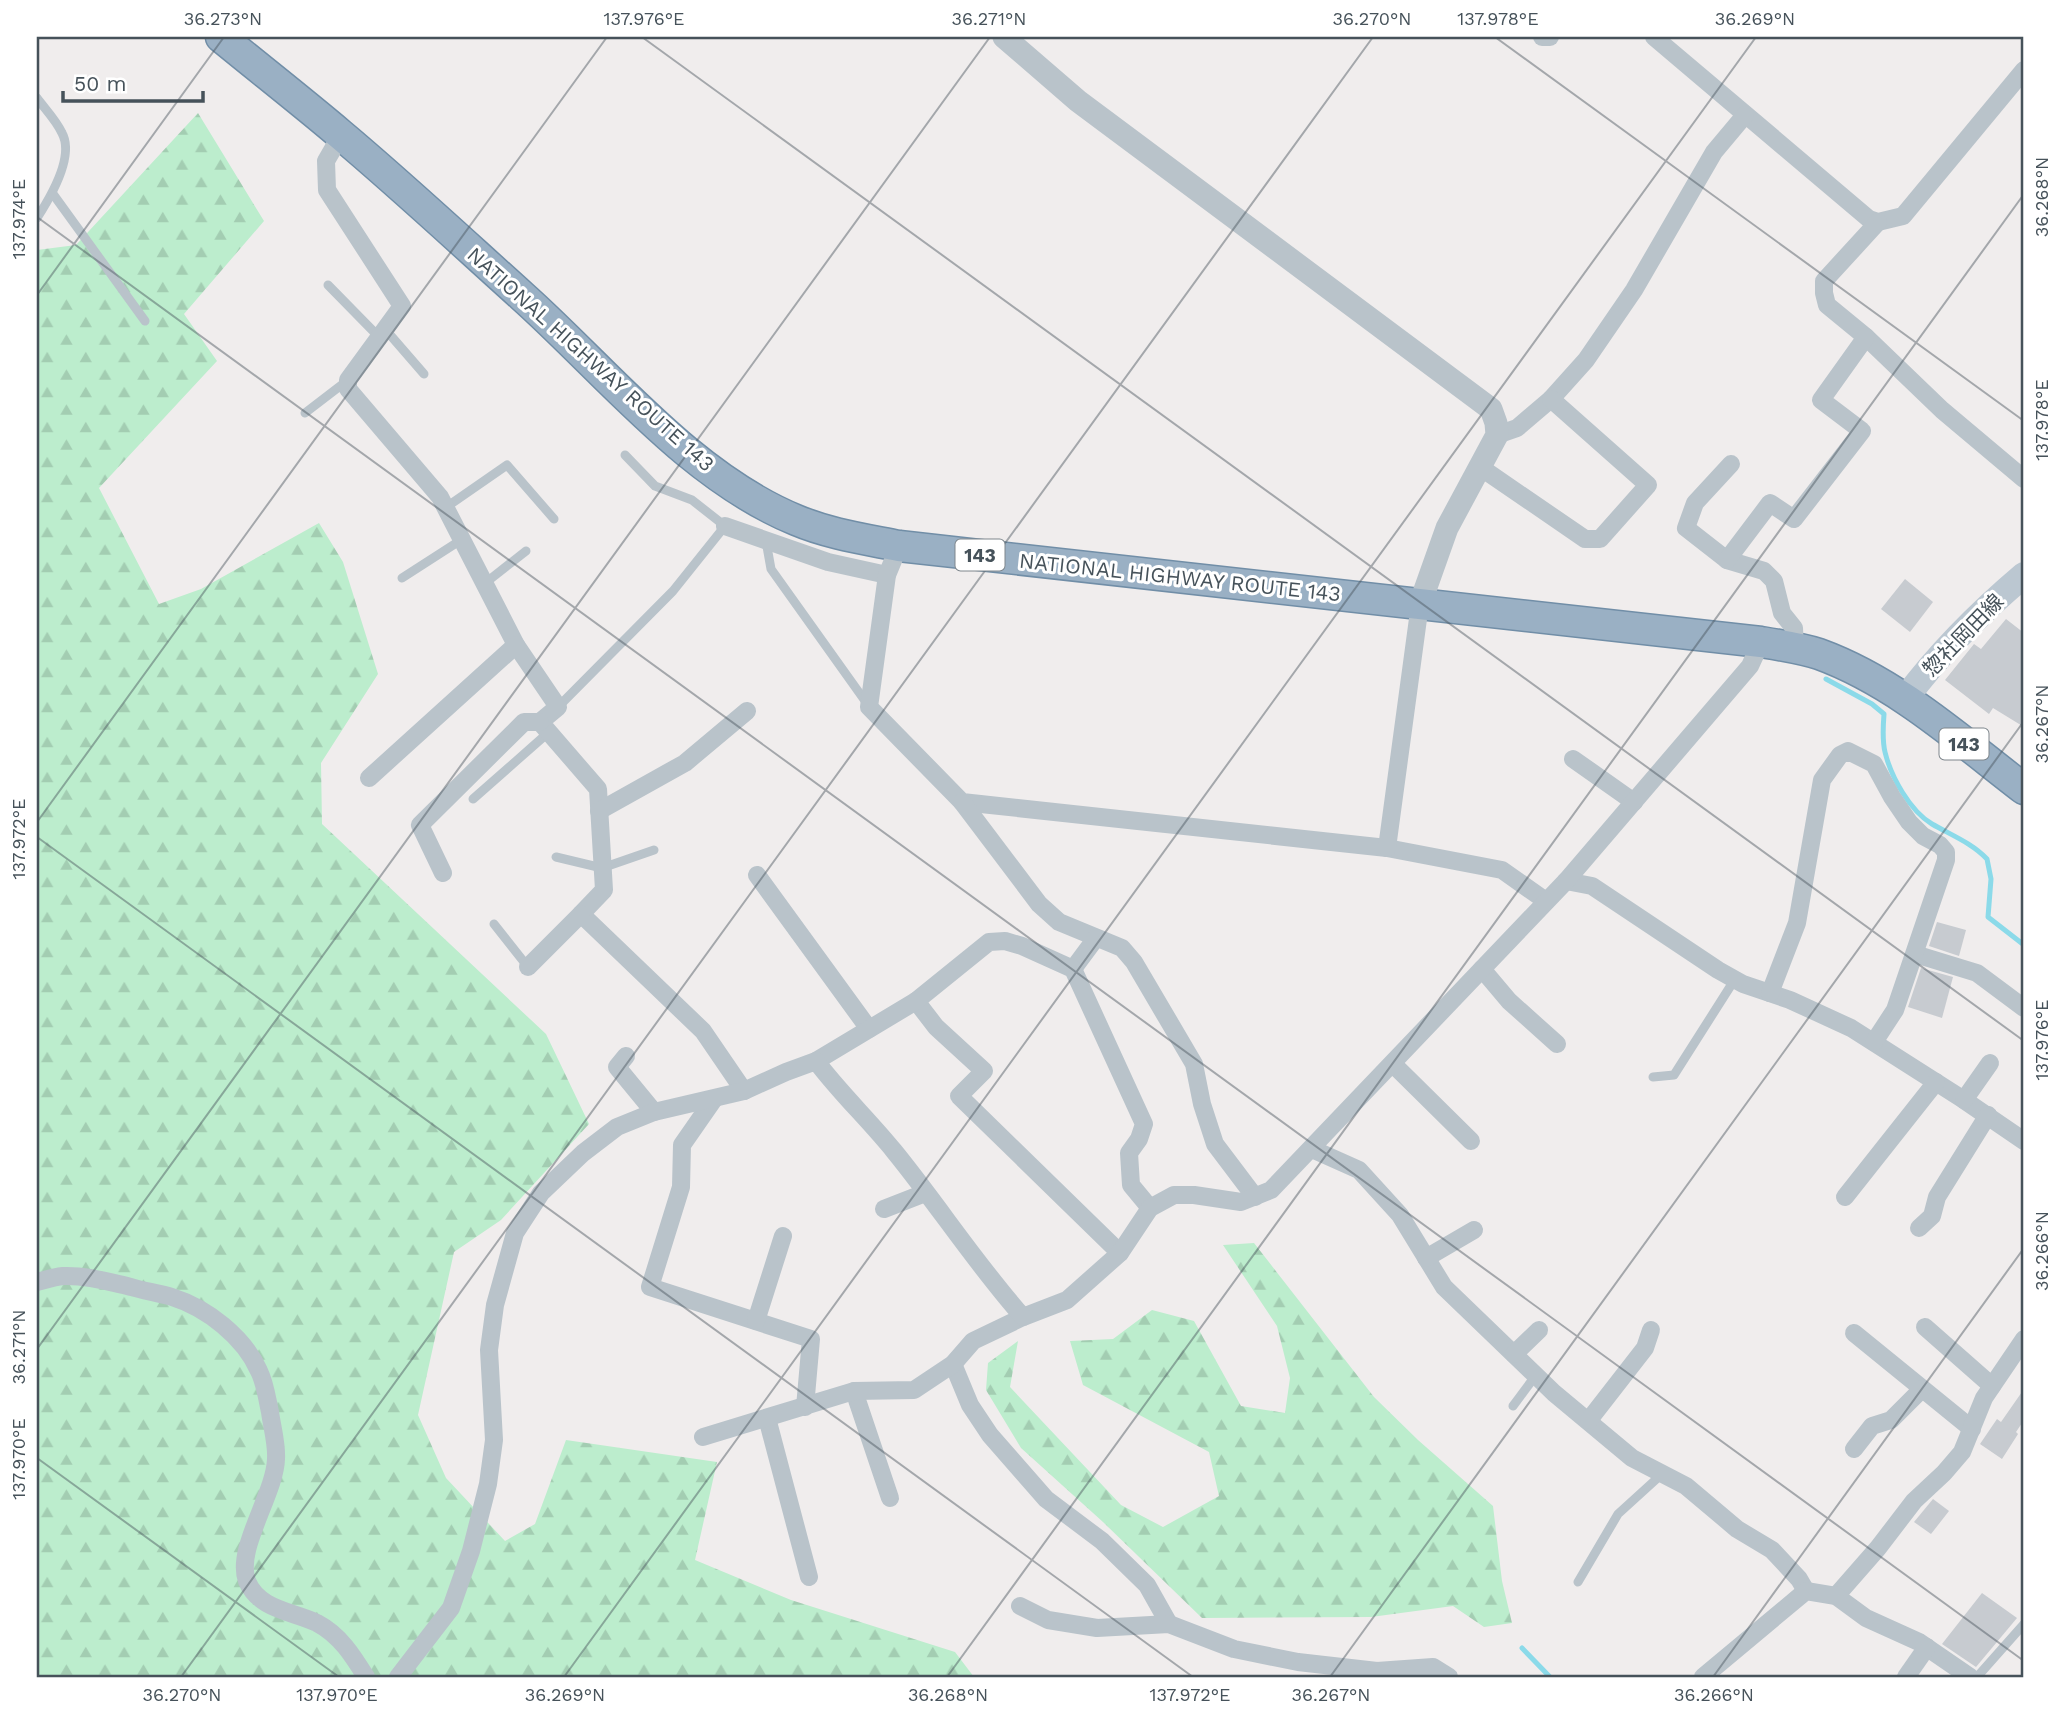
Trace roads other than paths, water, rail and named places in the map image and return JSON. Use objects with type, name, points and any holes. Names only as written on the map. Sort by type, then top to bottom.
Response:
[{"type":"highway","name":"NATIONAL HIGHWAY ROUTE 143","points":[[221,37],[341,135],[530,303],[648,416],[700,461],[750,495],[795,520],[834,533],[899,546],[1761,642],[1795,648],[1839,663],[1905,699],[2024,789]]},
{"type":"main road","name":"惣社岡田線","points":[[1905,699],[1964,628],[2024,575]]},
{"type":"street","points":[[1004,37],[1078,101],[1491,409],[1497,435],[1447,528],[1420,604],[1387,848]]},
{"type":"street","points":[[1542,37],[1550,37]]},
{"type":"street","points":[[1654,37],[1869,219],[1878,222],[1903,216],[2024,70]]},
{"type":"street","points":[[1497,435],[1517,428],[1551,399],[1586,360],[1634,290],[1714,152],[1745,115]]},
{"type":"street","points":[[341,135],[326,161],[327,190],[402,306],[348,380],[348,389],[440,497],[516,645],[558,706],[545,727]]},
{"type":"street","points":[[1878,222],[1824,281],[1827,306],[1866,337],[1942,410],[2024,479]]},
{"type":"street","points":[[1727,560],[1770,503],[1794,519],[1862,432],[1821,400],[1866,337]]},
{"type":"street","points":[[1480,467],[1585,539],[1600,539],[1648,485],[1551,399]]},
{"type":"street","points":[[1731,464],[1695,503],[1686,528],[1727,560],[1764,571],[1774,581],[1782,613],[1794,628],[1795,648]]},
{"type":"street","points":[[725,526],[828,562],[887,575]]},
{"type":"street","points":[[899,546],[887,575],[869,707],[962,802],[1039,904],[1059,922],[1122,948],[1134,962],[1194,1065],[1202,1104],[1215,1144],[1255,1197]]},
{"type":"street","points":[[703,1437],[854,1391],[914,1390],[953,1364],[973,1342],[1023,1317],[1067,1300],[1120,1253],[1150,1208],[1174,1195],[1241,1202],[1271,1190],[1566,881],[1750,666],[1761,642]]},
{"type":"street","points":[[369,778],[516,645]]},
{"type":"street","points":[[599,811],[685,763],[747,711]]},
{"type":"street","points":[[443,873],[421,825],[524,722],[545,727],[598,789],[604,890],[528,967]]},
{"type":"street","points":[[1770,993],[1797,923],[1822,780],[1840,755],[1848,751],[1874,764],[1909,822],[1923,836],[1940,845],[1946,860],[1895,1010],[1874,1042]]},
{"type":"street","points":[[1573,759],[1634,802]]},
{"type":"street","points":[[962,802],[1387,848],[1503,870],[1546,901]]},
{"type":"street","points":[[757,875],[869,1029]]},
{"type":"street","points":[[1566,881],[1592,886],[1735,979],[1850,1027],[2024,1141]]},
{"type":"street","points":[[582,914],[703,1031],[744,1091]]},
{"type":"street","points":[[1073,970],[1096,938]]},
{"type":"street","points":[[398,1677],[451,1608],[471,1551],[488,1484],[494,1440],[489,1349],[495,1305],[515,1233],[541,1193],[583,1153],[617,1127],[654,1112],[744,1091],[816,1061],[916,1001],[989,942],[1005,941],[1073,970],[1144,1124],[1139,1139],[1129,1153],[1131,1185],[1150,1208]]},
{"type":"street","points":[[1915,954],[1977,973],[2024,1007]]},
{"type":"street","points":[[1482,969],[1509,1002],[1557,1044]]},
{"type":"street","points":[[916,1001],[936,1027],[984,1071],[959,1096],[1120,1253]]},
{"type":"street","points":[[626,1056],[617,1067],[654,1112]]},
{"type":"street","points":[[816,1061],[895,1151],[993,1284],[1023,1317]]},
{"type":"street","points":[[1964,1100],[1990,1063]]},
{"type":"street","points":[[1393,1064],[1471,1142]]},
{"type":"street","points":[[1845,1197],[1936,1082]]},
{"type":"street","points":[[714,1099],[682,1145],[681,1187],[650,1287],[811,1339],[805,1407]]},
{"type":"street","points":[[1919,1228],[1932,1216],[1937,1197],[1988,1115]]},
{"type":"street","points":[[1312,1149],[1359,1170],[1400,1216],[1444,1287],[1536,1375],[1632,1458],[1686,1486],[1737,1529],[1772,1550],[1799,1578],[1806,1591]]},
{"type":"street","points":[[884,1209],[925,1192]]},
{"type":"street","points":[[1426,1258],[1474,1230]]},
{"type":"street","points":[[756,1321],[783,1236]]},
{"type":"street","points":[[37,1282],[63,1276],[96,1279],[173,1297],[221,1324],[242,1346],[259,1370],[263,1382],[276,1460],[245,1559],[245,1577],[251,1591],[266,1604],[317,1623],[336,1636],[350,1651],[366,1677]]},
{"type":"street","points":[[1925,1327],[1992,1386]]},
{"type":"street","points":[[1514,1354],[1539,1330]]},
{"type":"street","points":[[1589,1420],[1645,1348],[1651,1330]]},
{"type":"street","points":[[1854,1333],[1972,1429]]},
{"type":"street","points":[[1836,1596],[1878,1548],[1914,1500],[1944,1473],[1962,1452],[1984,1398],[2024,1339]]},
{"type":"street","points":[[953,1364],[970,1405],[990,1435],[1046,1499],[1102,1541],[1147,1585],[1169,1624]]},
{"type":"street","points":[[1854,1449],[1872,1426],[1891,1420],[1922,1389]]},
{"type":"street","points":[[854,1391],[890,1498]]},
{"type":"street","points":[[767,1418],[809,1577]]},
{"type":"street","points":[[1703,1677],[1806,1591],[1836,1596],[1866,1618],[1927,1647],[1970,1677]]},
{"type":"street","points":[[1020,1606],[1048,1620],[1097,1628],[1169,1624],[1234,1649],[1301,1670],[1377,1671],[1433,1667],[1449,1677]]},
{"type":"street","points":[[1906,1677],[1927,1647]]},
{"type":"lane","points":[[37,97],[64,135],[65,159],[53,194],[37,218]]},
{"type":"lane","points":[[53,194],[145,321]]},
{"type":"lane","points":[[328,285],[424,374]]},
{"type":"lane","points":[[306,412],[348,380]]},
{"type":"lane","points":[[558,706],[673,591],[725,526],[692,500],[655,486],[625,455]]},
{"type":"lane","points":[[445,508],[507,465],[554,519]]},
{"type":"lane","points":[[402,578],[461,540]]},
{"type":"lane","points":[[766,540],[771,569],[869,707]]},
{"type":"lane","points":[[484,584],[526,551]]},
{"type":"lane","points":[[473,799],[545,727]]},
{"type":"lane","points":[[555,857],[602,868],[654,850]]},
{"type":"lane","points":[[494,924],[528,967]]},
{"type":"lane","points":[[1653,1077],[1674,1075],[1735,979]]},
{"type":"lane","points":[[1513,1406],[1536,1375]]},
{"type":"lane","points":[[1578,1581],[1618,1514],[1662,1474]]},
{"type":"lane","points":[[1977,1677],[2024,1624]]},
{"type":"waterway","points":[[1826,679],[1872,704],[1884,714],[1885,752],[1902,792],[1924,818],[1968,844],[1987,859],[1991,879],[1988,917],[2024,945]]},
{"type":"waterway","points":[[1522,1648],[1550,1677]]}]
